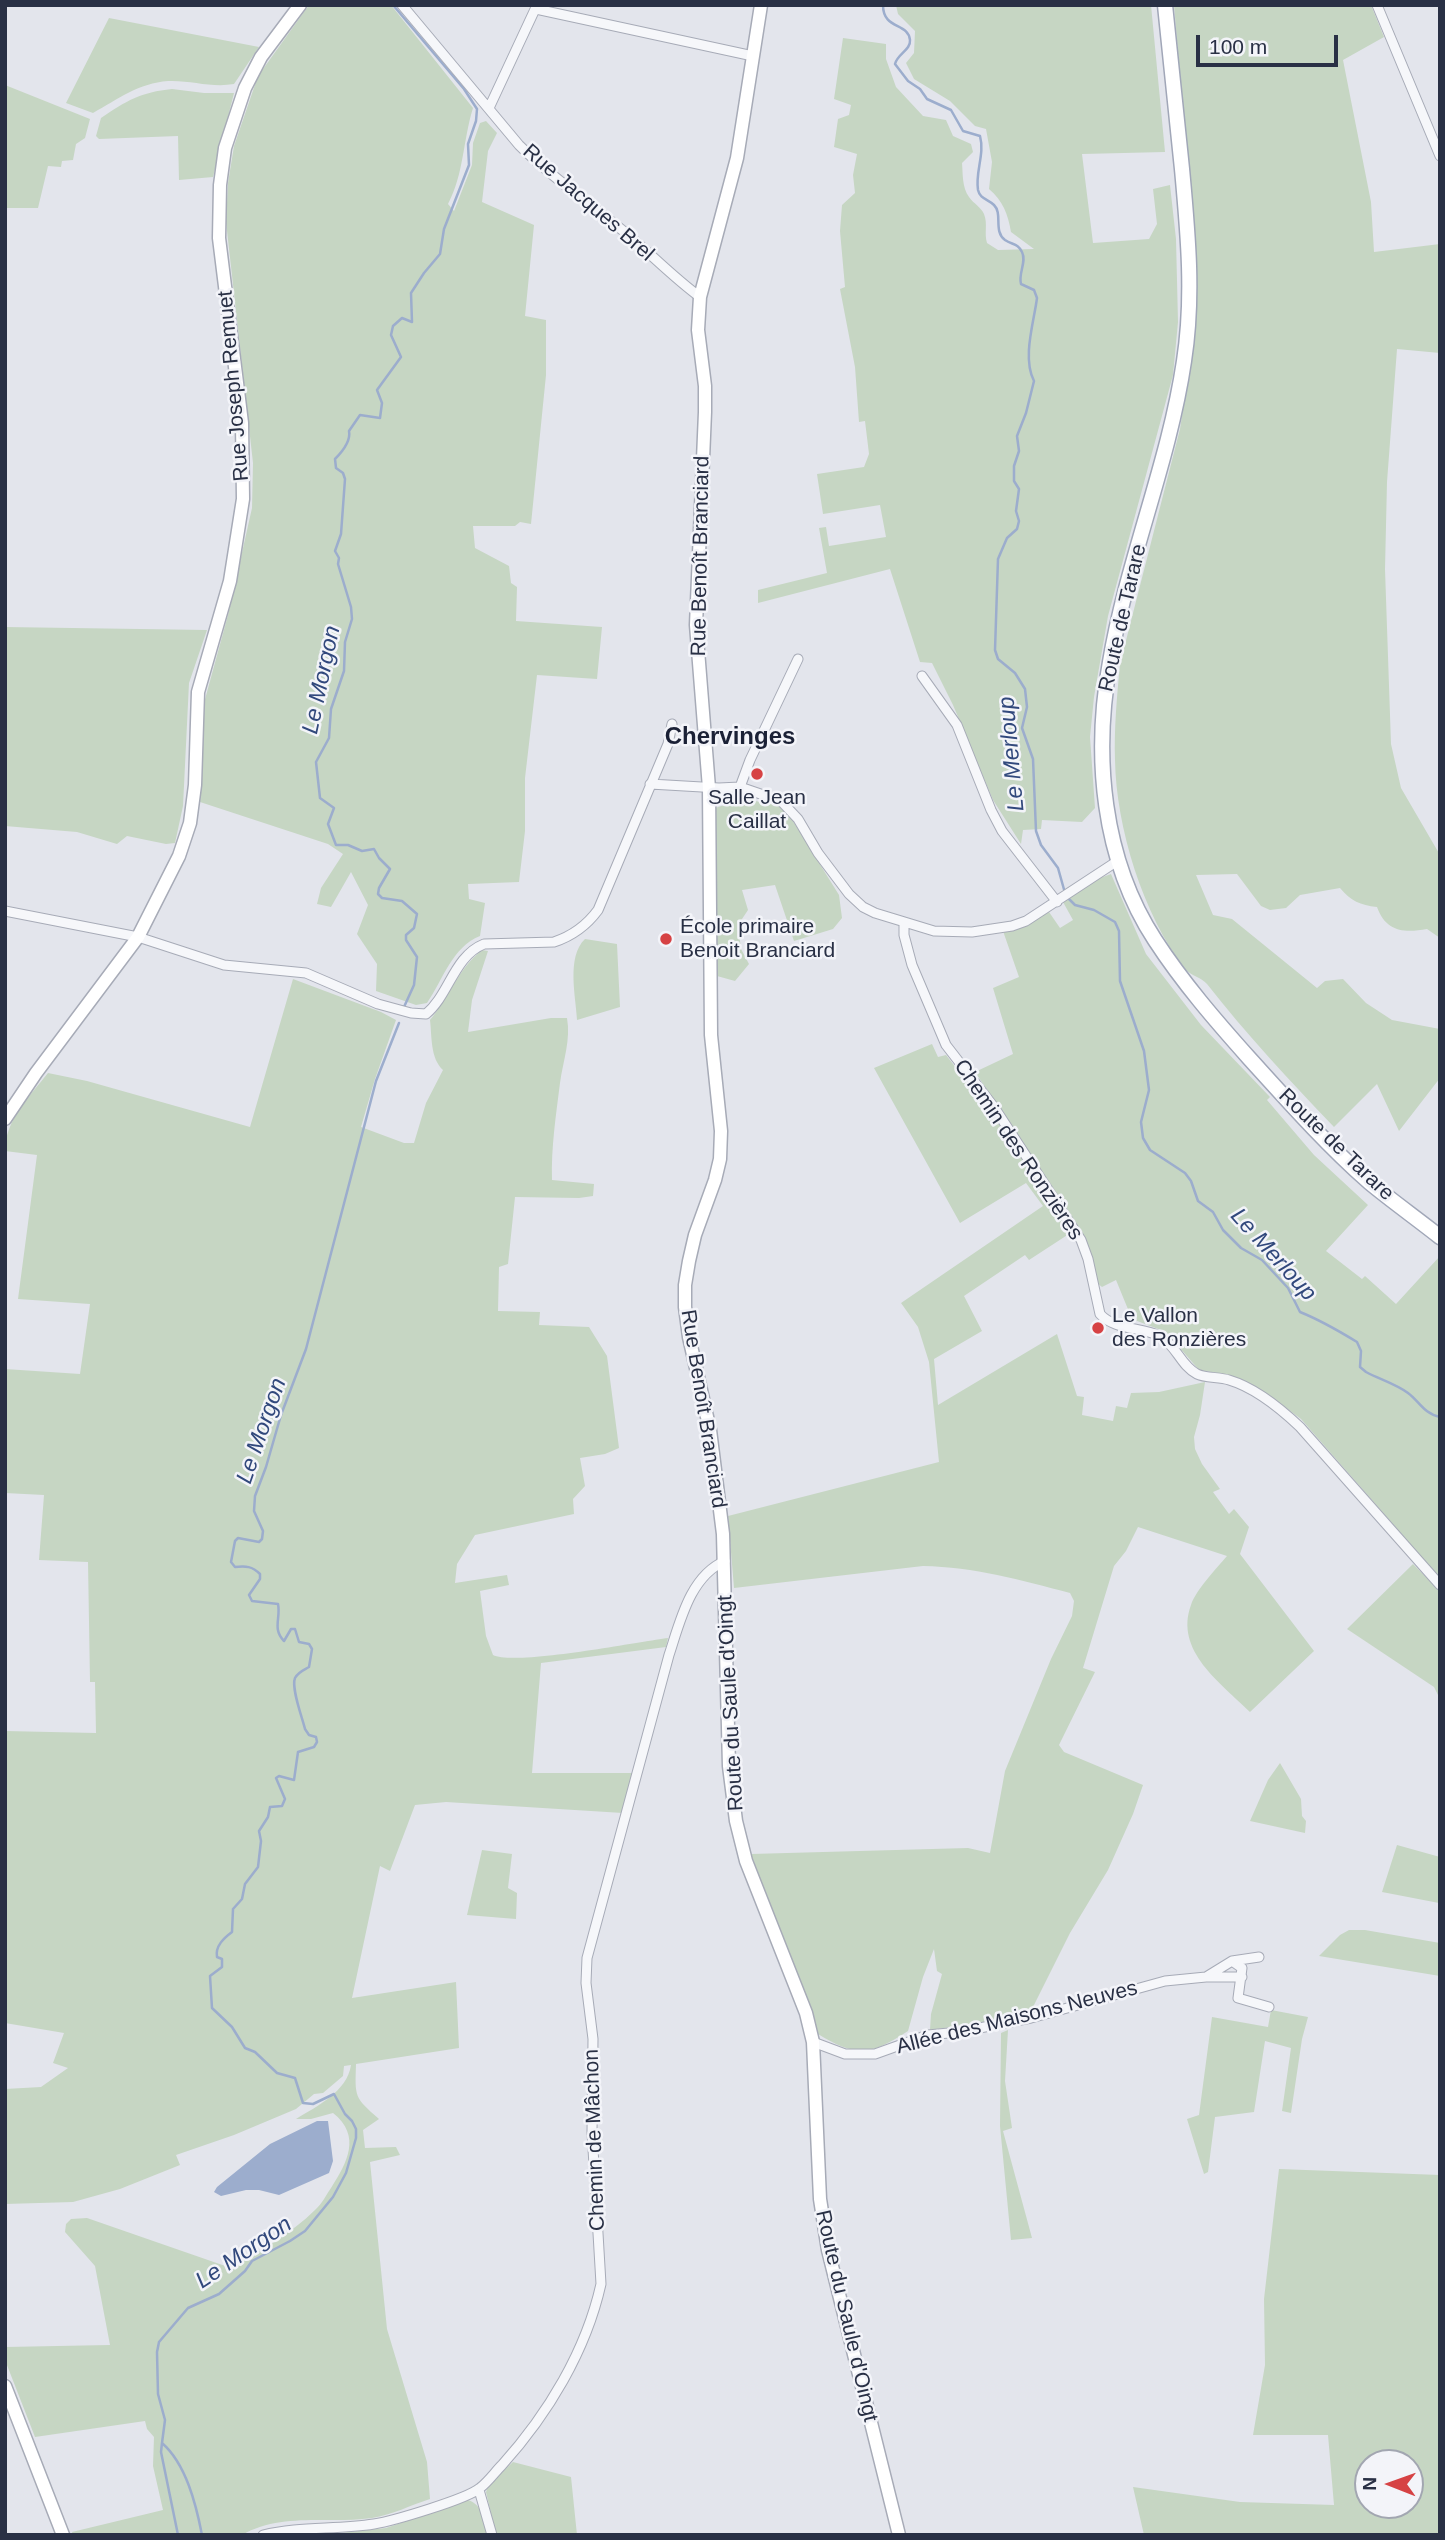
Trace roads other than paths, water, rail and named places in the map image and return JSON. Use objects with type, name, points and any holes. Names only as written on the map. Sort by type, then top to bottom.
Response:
[{"type":"main road","name":"Route de Tarare","points":[[1165,5],[1186,217],[1190,292],[1184,361],[1175,405],[1110,658],[1103,708],[1103,786],[1119,860],[1137,906],[1154,938],[1190,990],[1215,1020],[1326,1142],[1372,1184],[1440,1237]]},
{"type":"street","name":"Rue Joseph Remuet","points":[[5,1119],[36,1073],[138,937],[179,856],[190,823],[195,785],[198,692],[230,581],[243,499],[242,423],[219,238],[219,185],[225,148],[245,88],[261,57],[300,5]]},
{"type":"street","name":"Rue Jacques Brel","points":[[402,5],[519,145],[540,166],[628,235],[670,275],[700,297]]},
{"type":"street","name":"Rue Benoît Branciard","points":[[725,1562],[710,1430],[685,1307],[689,1261],[720,1159],[721,1131],[711,1035],[709,788],[696,625],[705,412],[705,386],[698,330],[700,297],[737,158],[761,5]]},
{"type":"street","points":[[1377,5],[1440,156]]},
{"type":"street","points":[[489,107],[537,7],[753,56]]},
{"type":"street","points":[[740,787],[798,659]]},
{"type":"street","points":[[922,676],[957,725],[1002,831],[1059,901]]},
{"type":"street","points":[[5,911],[138,937],[224,965],[306,973],[378,1004],[426,1014],[437,1006],[464,961],[477,947],[484,944],[554,942],[565,939],[591,920],[668,744],[672,724]]},
{"type":"street","points":[[650,784],[740,787],[780,801],[790,809],[849,894],[863,907],[934,931],[992,930],[1026,921],[1119,860]]},
{"type":"street","name":"Chemin des Ronzières","points":[[904,923],[904,935],[912,965],[946,1045],[994,1107],[1081,1241],[1088,1259],[1100,1314],[1113,1323],[1157,1335],[1168,1342],[1188,1367],[1199,1375],[1231,1381],[1268,1399],[1328,1457],[1440,1585]]},
{"type":"street","name":"Route du Saule d'Oingt","points":[[725,1562],[729,1766],[736,1821],[746,1861],[806,2012],[813,2042],[820,2199],[828,2250],[899,2535]]},
{"type":"street","name":"Chemin de Mâchon","points":[[263,2535],[281,2530],[376,2524],[479,2490],[514,2452],[555,2396],[574,2360],[601,2284],[593,2132],[593,2039],[586,1983],[587,1958],[669,1655],[685,1606],[704,1578],[716,1565],[725,1562]]},
{"type":"street","name":"Allée des Maisons Neuves","points":[[813,2042],[845,2054],[875,2054],[928,2035],[1031,2018],[1156,1983],[1206,1977],[1232,1961],[1259,1957]]},
{"type":"street","points":[[1232,1961],[1242,1968],[1238,1998],[1269,2007]]},
{"type":"street","points":[[1206,1977],[1242,1977]]},
{"type":"street","points":[[5,2386],[63,2535]]},
{"type":"street","points":[[479,2490],[492,2535]]},
{"type":"water","points":[[317,2121],[328,2121],[333,2161],[329,2173],[279,2195],[259,2190],[221,2196],[214,2192],[270,2144]]},
{"type":"waterway","name":"Le Morgon","points":[[393,5],[464,89],[477,109],[476,121],[468,144],[469,165],[444,229],[440,254],[411,293],[412,322],[402,318],[393,326],[391,335],[401,357],[377,390],[382,403],[380,418],[360,415],[349,431],[349,439],[335,459],[336,468],[343,473],[345,479],[341,534],[335,551],[339,558],[338,564],[352,619],[345,642],[344,671],[331,709],[329,738],[316,762],[320,798],[334,808],[328,824],[336,845],[348,845],[362,851],[374,849],[390,869],[378,894],[382,898],[402,901],[417,914],[414,928],[406,935],[406,940],[417,957],[414,985],[404,1007]]},
{"type":"waterway","name":"Le Merloup","points":[[883,5],[887,18],[905,30],[910,40],[895,64],[927,99],[951,110],[963,131],[980,136],[977,183],[979,193],[997,209],[1001,236],[1020,249],[1024,260],[1021,284],[1034,290],[1037,298],[1029,351],[1034,381],[1017,436],[1019,451],[1014,466],[1014,481],[1019,489],[1016,511],[1019,521],[1017,529],[1007,538],[998,559],[995,650],[998,659],[1015,673],[1025,689],[1027,707],[1022,728],[1033,759],[1036,831],[1041,845],[1058,868],[1065,893]]},
{"type":"waterway","name":"Le Merloup","points":[[1068,898],[1075,905],[1094,910],[1115,922],[1119,931],[1120,981],[1144,1051],[1149,1090],[1141,1122],[1143,1138],[1150,1150],[1185,1173],[1198,1201],[1213,1212],[1223,1230],[1241,1248],[1262,1260],[1288,1288],[1300,1312],[1357,1342],[1361,1351],[1360,1367],[1403,1390],[1426,1410],[1440,1417]]},
{"type":"waterway","name":"Le Morgon","points":[[202,2535],[184,2473],[162,2443],[165,2420],[158,2394],[159,2342],[188,2308],[219,2294],[245,2271],[252,2261],[305,2231],[333,2197],[346,2173],[356,2138],[356,2129],[334,2094],[313,2104],[303,2103],[295,2078],[277,2073],[255,2052],[245,2048],[232,2027],[212,2008],[210,1976],[222,1967],[222,1959],[217,1957],[217,1949],[232,1932],[233,1909],[242,1899],[245,1884],[258,1867],[261,1841],[259,1831],[268,1817],[270,1807],[282,1806],[285,1799],[276,1778],[279,1776],[294,1780],[298,1752],[314,1747],[317,1742],[316,1737],[309,1735],[305,1729],[294,1688],[296,1676],[309,1667],[312,1649],[309,1644],[299,1642],[295,1629],[291,1629],[284,1641],[280,1637],[278,1604],[252,1601],[249,1595],[260,1579],[260,1574],[249,1567],[235,1567],[231,1562],[235,1541],[238,1538],[259,1542],[262,1539],[263,1531],[254,1511],[255,1496],[306,1349],[376,1081],[399,1023]]},
{"type":"waterway","points":[[162,2443],[161,2452],[178,2535]]},
{"type":"place","name":"Salle Jean Caillat","points":[[757,774]]},
{"type":"place","name":"École primaire Benoit Branciard","points":[[666,939]]},
{"type":"place","name":"Le Vallon des Ronzières","points":[[1098,1328]]},
{"type":"district","name":"Chervinges","points":[[730,737]]}]
